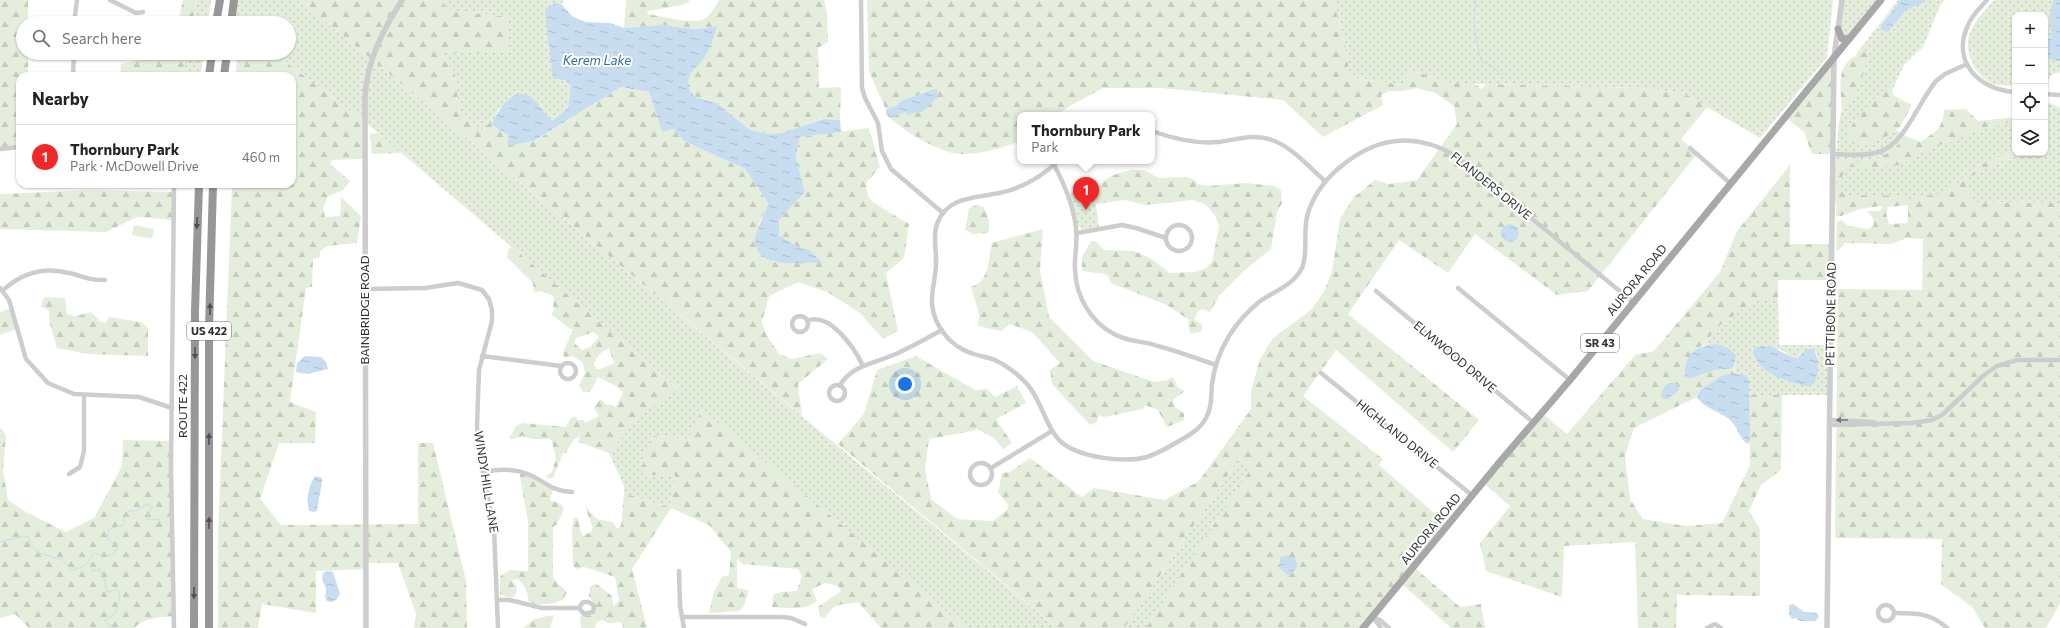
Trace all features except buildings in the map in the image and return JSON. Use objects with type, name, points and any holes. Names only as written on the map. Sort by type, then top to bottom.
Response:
[{"type":"highway","points":[[217,16],[220,0]]},
{"type":"highway","points":[[232,16],[234,0]]},
{"type":"highway","points":[[210,72],[211,60]]},
{"type":"highway","points":[[225,72],[226,60]]},
{"type":"highway","name":"ROUTE 422","points":[[194,628],[195,311],[199,188]]},
{"type":"highway","name":"US 422","points":[[209,628],[209,337],[214,188]]},
{"type":"main road","name":"AURORA ROAD","points":[[1364,628],[1570,380],[1881,0]]},
{"type":"main road","points":[[1838,29],[1842,39],[1850,38]]},
{"type":"street","points":[[75,16],[77,0]]},
{"type":"street","points":[[110,0],[136,13],[143,12]]},
{"type":"street","name":"BAINBRIDGE ROAD","points":[[366,628],[365,91],[369,68],[378,42],[402,0]]},
{"type":"street","points":[[861,0],[862,88],[865,98],[878,124],[884,156],[896,174],[943,213],[950,206],[963,199],[996,194],[1021,186],[1054,165],[1068,193],[1077,233],[1075,270],[1077,287],[1083,303],[1099,323],[1123,338],[1157,345],[1216,365]]},
{"type":"street","name":"PETTIBONE ROAD","points":[[1827,628],[1834,57],[1842,0]]},
{"type":"street","points":[[1987,0],[1970,21],[1964,34],[1963,51],[1967,64],[1977,79],[1987,86],[2002,91],[2012,92]]},
{"type":"street","points":[[74,60],[74,72]]},
{"type":"street","points":[[1832,154],[1869,154],[1888,148],[1899,137],[1936,81],[1945,74],[1967,64]]},
{"type":"street","points":[[2048,94],[2060,95]]},
{"type":"street","points":[[1155,132],[1173,138],[1196,142],[1218,142],[1247,136],[1271,140],[1287,148],[1325,181]]},
{"type":"street","name":"FLANDERS DRIVE","points":[[943,213],[937,224],[935,233],[936,269],[932,297],[935,317],[942,330],[949,339],[960,348],[994,360],[1018,375],[1038,398],[1052,431],[1069,448],[1085,454],[1126,460],[1154,454],[1192,433],[1202,424],[1210,408],[1216,365],[1226,342],[1241,320],[1261,301],[1292,282],[1301,270],[1305,256],[1304,234],[1306,218],[1313,199],[1325,181],[1355,155],[1378,144],[1410,140],[1436,146],[1456,156],[1633,302]]},
{"type":"street","points":[[0,149],[16,147]]},
{"type":"street","points":[[1690,148],[1730,183]]},
{"type":"street","points":[[174,188],[171,520],[174,628]]},
{"type":"street","points":[[1077,233],[1122,226],[1166,238],[1172,249],[1180,251],[1187,248],[1193,237],[1190,230],[1179,224],[1168,230],[1166,238]]},
{"type":"street","points":[[105,280],[92,281],[68,272],[43,270],[22,275],[1,289],[9,300],[26,359],[48,383],[58,388],[84,395],[139,397],[172,408]]},
{"type":"street","name":"WINDY HILL LANE","points":[[365,289],[425,288],[458,283],[482,290],[489,300],[492,310],[492,320],[482,356],[478,381],[477,426],[478,447],[494,528],[498,628]]},
{"type":"street","points":[[1458,288],[1570,380]]},
{"type":"street","name":"ELMWOOD DRIVE","points":[[1376,291],[1534,423]]},
{"type":"street","points":[[807,321],[817,320],[836,330],[850,342],[863,366]]},
{"type":"street","points":[[840,385],[848,374],[863,366],[897,353],[942,330]]},
{"type":"street","points":[[482,356],[561,366]]},
{"type":"street","points":[[1829,423],[1858,426],[1882,423],[1922,423],[1937,418],[1949,410],[1984,375],[2007,362],[2024,360],[2060,360]]},
{"type":"street","name":"HIGHLAND DRIVE","points":[[1321,373],[1473,496]]},
{"type":"street","points":[[69,474],[80,467],[84,451],[84,395]]},
{"type":"street","points":[[990,468],[1052,431]]},
{"type":"street","points":[[982,462],[990,468],[992,475],[988,482],[981,485],[971,480],[970,470],[974,464],[982,462]]},
{"type":"street","points":[[484,472],[496,470],[519,471],[530,475],[553,489],[572,492]]},
{"type":"street","points":[[679,571],[679,601],[684,628]]},
{"type":"street","points":[[498,600],[510,600],[542,608],[579,608]]},
{"type":"street","points":[[1895,613],[1929,615],[1938,620],[1947,628]]},
{"type":"street","points":[[682,617],[782,617],[791,618],[805,624]]},
{"type":"street","points":[[1373,617],[1381,628]]},
{"type":"street","points":[[1373,617],[1380,620],[1389,628]]},
{"type":"street","points":[[1707,628],[1715,624],[1721,628]]},
{"type":"green space","points":[[0,0],[28,0],[28,16],[16,16],[16,60],[28,60],[28,72],[16,72],[16,147],[0,149]]},
{"type":"green space","points":[[183,0],[196,0],[193,16],[180,16]]},
{"type":"green space","points":[[196,0],[211,0],[209,16],[193,16]]},
{"type":"green space","points":[[234,0],[300,0],[1057,628],[966,628],[702,410],[688,439],[654,436],[675,475],[670,508],[624,493],[624,486],[609,453],[640,415],[678,389],[364,121],[283,60],[296,60],[296,16],[234,16]]},
{"type":"green space","points":[[300,0],[444,0],[445,10],[508,17],[508,52],[441,53],[455,73],[459,110],[482,131],[489,123],[508,135],[507,143],[517,144],[535,141],[621,87],[649,92],[662,132],[674,129],[684,141],[745,169],[768,203],[759,224],[773,262],[806,263],[821,261],[810,250],[796,246],[779,235],[779,220],[805,192],[796,157],[800,137],[869,128],[880,167],[866,183],[868,196],[874,203],[909,224],[904,258],[886,273],[898,331],[883,339],[859,312],[827,292],[798,282],[769,296],[762,322],[766,334],[779,354],[792,359],[820,353],[828,359],[798,384],[802,416]]},
{"type":"green space","points":[[444,0],[563,0],[562,5],[557,3],[553,79],[565,80],[571,86],[568,108],[552,121],[543,112],[499,109],[493,122],[489,123],[482,131],[459,110],[455,73],[440,52],[508,52],[508,17],[445,10]]},
{"type":"green space","points":[[626,0],[690,0],[683,5],[647,11],[648,14],[677,20],[699,21],[704,19],[713,11],[719,0],[824,0],[827,13],[828,42],[818,48],[819,88],[841,87],[840,120],[822,119],[781,133],[769,134],[750,130],[717,103],[695,97],[688,87],[691,73],[701,62],[710,47],[716,26],[697,29],[660,25],[624,28]]},
{"type":"green space","points":[[867,0],[1333,0],[1344,40],[1350,77],[1402,85],[1410,70],[1450,83],[1473,83],[1482,89],[1486,84],[1640,88],[1685,94],[1708,106],[1681,139],[1697,154],[1588,291],[1557,295],[1475,234],[1448,273],[1399,240],[1348,314],[1479,420],[1453,452],[1336,350],[1303,396],[1383,459],[1379,465],[1448,525],[1414,567],[1460,607],[1481,604],[1485,628],[1451,628],[1401,583],[1363,628],[1146,628],[1250,470],[1239,459],[1124,628],[1057,628],[838,444],[864,414],[877,370],[916,356],[975,390],[987,389],[995,397],[1017,386],[1026,403],[996,419],[1012,443],[1003,449],[994,438],[977,429],[929,439],[925,469],[931,499],[957,519],[993,521],[1007,510],[1008,504],[998,493],[1002,473],[1010,472],[1030,458],[1082,497],[1094,488],[1165,500],[1199,481],[1251,409],[1251,391],[1260,359],[1273,338],[1312,309],[1325,290],[1332,271],[1340,219],[1354,197],[1375,180],[1389,184],[1417,180],[1457,124],[1454,106],[1435,93],[1416,88],[1403,91],[1389,91],[1381,95],[1383,105],[1323,137],[1283,100],[1161,88],[1103,88],[1061,112],[1017,112],[1017,142],[983,152],[960,154],[942,150],[921,140],[901,127],[886,114],[886,110],[869,71]]},
{"type":"green space","points":[[1333,0],[1833,0],[1827,57],[1760,138],[1685,94],[1640,88],[1450,83],[1410,70],[1402,85],[1350,77],[1344,40]]},
{"type":"green space","points":[[1842,0],[1881,0],[1853,34],[1840,37]]},
{"type":"green space","points":[[1898,0],[1945,0],[1940,6],[1923,47],[1904,65],[1892,91],[1888,125],[1922,146],[2012,119],[2012,156],[2048,156],[2048,104],[2050,103],[2060,108],[2060,203],[1909,201],[1908,204],[1832,204],[1839,121],[1857,53]]},
{"type":"green space","points":[[1994,0],[2060,0],[2060,72],[2053,74],[2048,80],[2048,12],[2012,12],[2012,86],[1998,85],[1987,81],[1981,76],[1973,64],[1968,49],[1969,35],[1977,21]]},
{"type":"green space","points":[[1868,51],[1870,56],[1856,92],[1848,105],[1842,110],[1841,81],[1845,66],[1857,55]]},
{"type":"green space","points":[[1834,57],[1832,154],[1812,154],[1804,132],[1785,117]]},
{"type":"green space","points":[[140,60],[185,60],[183,72],[120,72],[121,64]]},
{"type":"green space","points":[[185,60],[203,60],[201,72],[183,72]]},
{"type":"green space","points":[[237,60],[283,60],[364,121],[364,159],[332,160],[330,164],[350,181],[342,191],[328,196],[323,208],[325,217],[340,216],[341,197],[361,216],[357,243],[328,246],[321,250],[319,258],[313,259],[312,287],[306,288],[290,402],[316,412],[315,443],[279,443],[260,499],[281,525],[418,524],[418,443],[433,443],[466,581],[467,628],[414,628],[416,614],[398,563],[366,563],[366,569],[316,571],[316,613],[262,604],[258,628],[218,628],[218,534],[232,188],[296,188],[296,72],[236,72]]},
{"type":"green space","points":[[1890,84],[1893,95],[1912,105],[1900,127],[1889,135],[1863,147],[1855,145],[1847,138],[1854,122],[1865,108]]},
{"type":"green space","points":[[1966,109],[1978,121],[2012,117],[2012,122],[1974,132],[1946,144],[1936,145],[1901,165],[1859,168],[1854,163],[1877,159],[1893,150],[1905,137],[1912,138],[1920,142],[1940,126],[1944,110]]},
{"type":"green space","points":[[378,133],[402,153],[372,154],[370,134]]},
{"type":"green space","points":[[2012,147],[2012,156],[2014,156],[1969,177],[1968,184],[1972,202],[2060,203],[2060,604],[2046,628],[1985,628],[1973,608],[1941,584],[1942,539],[1835,538],[1838,289],[1922,290],[1923,239],[1907,238],[1891,244],[1845,243],[1839,250],[1836,250],[1837,221],[1842,220],[1848,226],[1869,229],[1874,225],[1873,218],[1867,211],[1879,211],[1883,208],[1880,206],[1860,209],[1841,216],[1836,216],[1837,188],[1848,195],[1903,196],[1909,200],[1915,197],[1941,194],[1958,183],[1969,171],[1999,156]],"holes":[[[1908,205],[1908,223],[1889,224],[1886,213],[1888,207]]]},
{"type":"green space","points":[[1851,160],[1853,165],[1851,169],[1844,171],[1840,184],[1837,182],[1837,161]]},
{"type":"green space","points":[[1790,165],[1790,244],[1831,244],[1831,280],[1778,280],[1778,300],[1754,301],[1719,326],[1703,345],[1691,355],[1690,379],[1714,370],[1730,369],[1734,367],[1735,373],[1723,376],[1700,390],[1697,397],[1634,428],[1625,456],[1630,499],[1643,519],[1686,526],[1722,523],[1750,465],[1749,395],[1782,395],[1781,470],[1761,485],[1749,511],[1760,529],[1760,596],[1677,595],[1676,628],[1638,628],[1635,542],[1564,546],[1562,597],[1486,571],[1480,543],[1510,506],[1483,483],[1542,413],[1567,434],[1635,355],[1654,351],[1720,272],[1737,231]]},
{"type":"green space","points":[[1131,170],[1144,170],[1159,178],[1186,177],[1193,179],[1198,184],[1208,186],[1246,183],[1274,186],[1281,190],[1282,203],[1277,212],[1271,249],[1245,270],[1219,296],[1210,312],[1203,309],[1198,311],[1194,319],[1202,325],[1202,331],[1191,334],[1188,327],[1189,320],[1167,305],[1111,283],[1108,276],[1105,274],[1082,270],[1082,257],[1091,241],[1095,241],[1104,250],[1134,251],[1150,258],[1170,273],[1195,272],[1206,268],[1212,262],[1219,226],[1215,215],[1205,204],[1193,200],[1145,205],[1125,200],[1096,204],[1095,196],[1100,184],[1111,176]]},
{"type":"green space","points":[[1093,183],[1099,228],[1083,230],[1078,226],[1070,193]]},
{"type":"green space","points":[[90,190],[174,192],[173,220],[137,217],[106,232],[0,229],[0,194]]},
{"type":"green space","points":[[977,205],[983,207],[988,216],[988,233],[973,234],[965,230],[969,208]]},
{"type":"green space","points":[[134,225],[154,229],[152,239],[132,235]]},
{"type":"green space","points":[[1043,229],[1040,270],[1049,317],[1093,361],[1154,382],[1167,380],[1173,377],[1178,388],[1185,391],[1173,400],[1175,407],[1184,413],[1184,420],[1167,427],[1158,410],[1145,405],[1143,409],[1104,417],[1099,415],[1097,422],[1090,425],[1052,384],[1050,370],[1060,363],[1032,332],[1010,324],[1001,331],[978,326],[979,314],[971,287],[982,280],[985,275],[989,263],[992,243]]},
{"type":"green space","points":[[512,247],[679,390],[640,415],[609,453],[578,442],[580,436],[574,439],[566,453],[563,453],[553,478],[550,479],[546,476],[552,472],[556,458],[551,439],[534,439],[522,436],[509,439],[516,426],[523,423],[566,427],[571,418],[575,416],[578,420],[584,420],[585,423],[599,416],[594,408],[600,399],[607,405],[613,405],[616,407],[623,392],[616,386],[598,377],[590,392],[583,392],[579,385],[585,373],[583,363],[573,356],[564,357],[563,353],[573,329],[570,329],[551,314],[555,309],[553,306],[554,296],[541,291],[534,293],[533,283],[507,257],[508,250]],"holes":[[[594,332],[599,337],[590,347],[582,350],[574,343],[576,338]],[[609,348],[614,363],[601,369],[597,369],[594,364],[596,359]]]},
{"type":"green space","points":[[44,297],[65,298],[67,314],[75,316],[91,312],[101,322],[106,323],[109,317],[141,322],[148,328],[148,356],[89,354],[57,348],[50,324],[49,310],[41,307]]},
{"type":"green space","points":[[1754,300],[1778,300],[1779,345],[1830,345],[1830,395],[1749,395],[1749,380],[1746,375],[1735,373],[1735,355],[1728,349],[1720,346],[1703,345],[1719,326]],"holes":[[[1780,349],[1793,358],[1797,358],[1800,354],[1814,349],[1817,354],[1817,373],[1754,356]]]},
{"type":"green space","points":[[11,308],[17,329],[0,335],[0,312]]},
{"type":"green space","points":[[702,409],[966,628],[881,628],[858,602],[839,605],[832,609],[825,618],[820,617],[818,607],[841,591],[838,586],[825,583],[812,589],[817,601],[812,604],[802,608],[772,607],[773,595],[781,592],[797,591],[802,576],[798,569],[742,564],[737,558],[737,588],[749,590],[744,606],[739,611],[709,613],[714,592],[722,577],[729,575],[731,552],[709,525],[671,508],[632,569],[647,628],[623,628],[622,622],[608,623],[602,620],[597,622],[594,628],[581,628],[580,616],[594,615],[595,605],[589,596],[590,587],[595,583],[611,595],[614,606],[619,600],[615,577],[584,567],[577,569],[573,566],[572,529],[574,517],[578,518],[580,530],[583,536],[591,532],[593,528],[585,506],[597,519],[613,522],[617,529],[621,526],[624,493],[670,508],[675,475],[642,475],[644,455],[654,436],[688,439]]},
{"type":"green space","points":[[0,427],[6,435],[3,470],[8,500],[26,512],[66,532],[94,518],[122,466],[123,440],[171,441],[174,616],[147,620],[134,628],[29,628],[15,614],[0,618]]},
{"type":"green space","points":[[1239,459],[1251,470],[1146,628],[1124,628]]},
{"type":"green space","points":[[519,471],[553,489],[550,500],[561,504],[564,509],[557,524],[553,527],[553,578],[567,592],[563,600],[550,604],[542,605],[529,602],[524,586],[517,579],[512,580],[516,585],[517,592],[514,597],[507,597],[500,594],[500,576],[510,570],[528,571],[528,522]]},
{"type":"green space","points":[[554,615],[550,628],[523,628],[535,619]]},
{"type":"water","points":[[1901,0],[1925,0],[1925,2],[1906,10],[1888,32],[1881,30],[1881,26]]},
{"type":"water","points":[[2053,0],[2060,0],[2060,61],[2052,60],[2048,56],[2048,40],[2051,38],[2050,15]]},
{"type":"water","name":"Kerem Lake","points":[[557,3],[562,5],[573,17],[586,22],[610,23],[624,28],[660,25],[697,29],[717,26],[709,50],[691,73],[688,87],[695,97],[717,103],[750,130],[769,134],[781,133],[823,119],[840,120],[841,132],[800,137],[796,157],[805,192],[779,220],[779,235],[796,246],[810,250],[822,262],[780,263],[765,258],[760,254],[754,240],[768,203],[745,169],[684,141],[674,129],[662,132],[649,92],[621,87],[534,141],[517,144],[511,147],[507,143],[508,135],[489,123],[493,122],[503,105],[508,100],[518,94],[524,94],[531,97],[552,121],[568,108],[571,86],[565,80],[553,79],[545,14],[547,7]]},
{"type":"water","points":[[935,89],[938,90],[937,98],[922,112],[910,114],[909,116],[905,112],[890,118],[886,114],[886,110],[898,105],[901,101]]},
{"type":"water","points":[[1510,224],[1516,227],[1519,233],[1516,239],[1510,242],[1504,239],[1501,233],[1504,227]]},
{"type":"water","points":[[1717,344],[1728,348],[1736,355],[1734,367],[1730,369],[1714,370],[1690,379],[1685,377],[1686,363],[1689,357],[1703,346]]},
{"type":"water","points":[[1769,346],[1791,357],[1797,358],[1807,349],[1814,349],[1818,368],[1814,383],[1811,386],[1806,386],[1782,379],[1767,371],[1756,359],[1753,351],[1756,347]]},
{"type":"water","points":[[305,356],[321,357],[326,362],[328,369],[308,374],[296,372],[297,363]]},
{"type":"water","points":[[1735,373],[1746,375],[1749,380],[1750,441],[1748,444],[1743,440],[1732,422],[1704,405],[1697,397],[1700,390],[1723,375]]},
{"type":"water","points":[[1669,383],[1676,383],[1679,390],[1668,399],[1663,399],[1661,395],[1664,387]]},
{"type":"water","points":[[315,476],[322,478],[322,482],[317,510],[315,512],[309,511],[308,497],[309,488]]},
{"type":"water","points":[[1287,555],[1295,558],[1298,566],[1292,574],[1287,575],[1280,568],[1280,558]]},
{"type":"water","points":[[327,571],[333,572],[340,594],[336,600],[331,602],[327,601],[325,597],[326,588],[322,579],[323,573]]},
{"type":"water","points":[[1793,604],[1804,612],[1817,613],[1819,616],[1816,621],[1800,621],[1796,618],[1792,619],[1789,614],[1789,605]]},
{"type":"waterway","points":[[1475,0],[1474,27],[1481,61],[1491,65],[1501,74],[1505,75]]},
{"type":"waterway","points":[[0,542],[26,536],[29,538],[30,544],[39,553],[63,560],[71,569],[75,570],[86,565],[93,554],[113,554],[117,547],[107,538],[109,529],[124,525],[124,518],[129,511],[136,511],[145,505],[150,505],[152,507],[146,519],[160,520]]},
{"type":"waterway","points":[[89,561],[93,571],[101,569],[99,570],[103,575],[107,591],[109,592],[118,589],[120,597],[115,614],[104,621],[114,628]]},
{"type":"place","name":"Thornbury Park","points":[[1086,210]]}]
